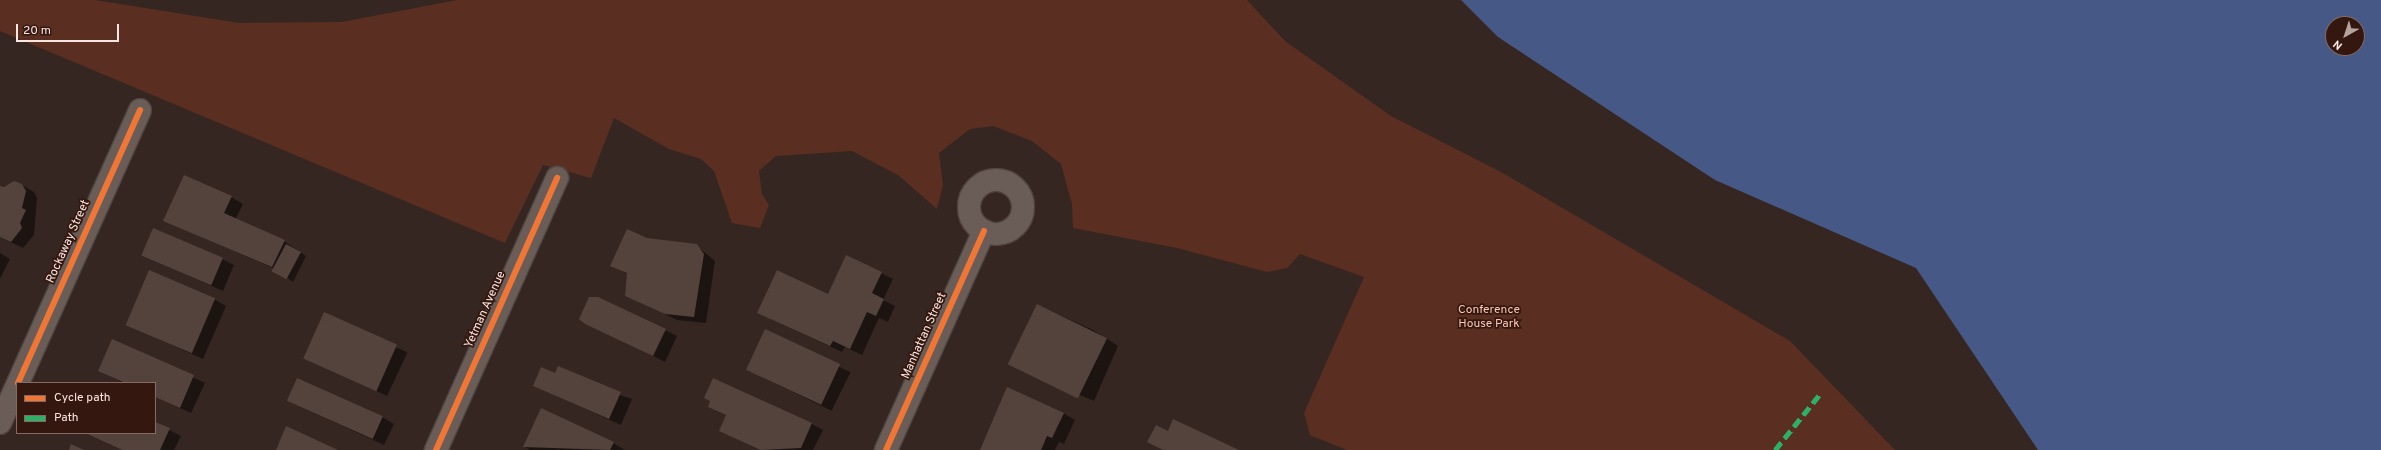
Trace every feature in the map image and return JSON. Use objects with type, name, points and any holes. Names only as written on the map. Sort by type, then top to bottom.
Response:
[{"type":"street","name":"Rockaway Street","points":[[19,382],[140,110]]},
{"type":"street","name":"Yetman Avenue","points":[[436,450],[557,178]]},
{"type":"street","name":"Manhattan Street","points":[[886,450],[984,231]]},
{"type":"street","name":"Rockaway Street","points":[[0,423],[16,388]]},
{"type":"green space","name":"Conference House Park","points":[[0,0],[95,0],[239,23],[342,22],[457,0],[1247,0],[1285,41],[1391,116],[1501,172],[1790,341],[1895,450],[1347,450],[1310,435],[1304,413],[1364,277],[1300,254],[1287,268],[1267,272],[1177,248],[1073,228],[1072,204],[1061,164],[1032,141],[993,126],[970,129],[939,153],[943,185],[937,209],[898,175],[852,151],[776,156],[759,171],[762,194],[769,205],[760,228],[732,223],[714,171],[701,159],[669,149],[614,118],[591,178],[543,165],[505,243],[0,31]]},
{"type":"water","points":[[1461,0],[2381,0],[2381,450],[2038,450],[1916,268],[1715,180],[1498,37]]},
{"type":"building","points":[[184,175],[232,196],[224,213],[285,240],[272,267],[163,221]]},
{"type":"building","points":[[14,181],[22,184],[26,191],[22,208],[26,210],[20,223],[22,228],[11,242],[0,237],[0,186],[4,187]]},
{"type":"building","points":[[153,228],[223,258],[211,285],[141,256]]},
{"type":"building","points":[[627,229],[647,238],[697,244],[704,254],[694,317],[665,314],[625,296],[627,273],[610,266]]},
{"type":"building","points":[[286,244],[301,252],[286,279],[271,271]]},
{"type":"building","points":[[846,255],[882,272],[872,293],[884,299],[876,316],[867,312],[850,349],[833,341],[830,346],[757,313],[777,270],[828,294]]},
{"type":"building","points":[[149,270],[215,298],[192,353],[126,325]]},
{"type":"building","points":[[589,297],[598,297],[666,329],[653,356],[585,324],[579,319]]},
{"type":"building","points":[[1037,304],[1107,338],[1078,398],[1008,364]]},
{"type":"building","points":[[324,312],[397,345],[376,391],[303,359]]},
{"type":"building","points":[[765,329],[840,364],[821,405],[746,370]]},
{"type":"building","points":[[112,339],[194,375],[180,408],[156,397],[156,382],[123,382],[98,371]]},
{"type":"building","points":[[558,366],[621,392],[609,419],[533,386],[541,367],[555,373]]},
{"type":"building","points":[[297,378],[383,416],[373,439],[287,401]]},
{"type":"building","points":[[713,378],[812,423],[801,448],[760,450],[719,431],[726,415],[708,407],[710,401],[704,398]]},
{"type":"building","points":[[1007,387],[1064,413],[1052,438],[1047,436],[1041,450],[980,450]]},
{"type":"building","points":[[541,408],[614,442],[610,450],[523,447]]},
{"type":"building","points":[[1173,419],[1239,450],[1163,450],[1147,442],[1156,425],[1168,431]]},
{"type":"building","points":[[156,422],[170,428],[160,450],[122,450],[87,434],[156,434]]},
{"type":"building","points":[[286,426],[338,450],[276,450]]},
{"type":"building","points":[[71,444],[84,450],[69,450]]},
{"type":"marked path","points":[[1775,450],[1820,394]]},
{"type":"cycle path","points":[[18,382],[140,110]]},
{"type":"cycle path","points":[[436,450],[557,178]]},
{"type":"cycle path","points":[[886,450],[984,231]]}]
